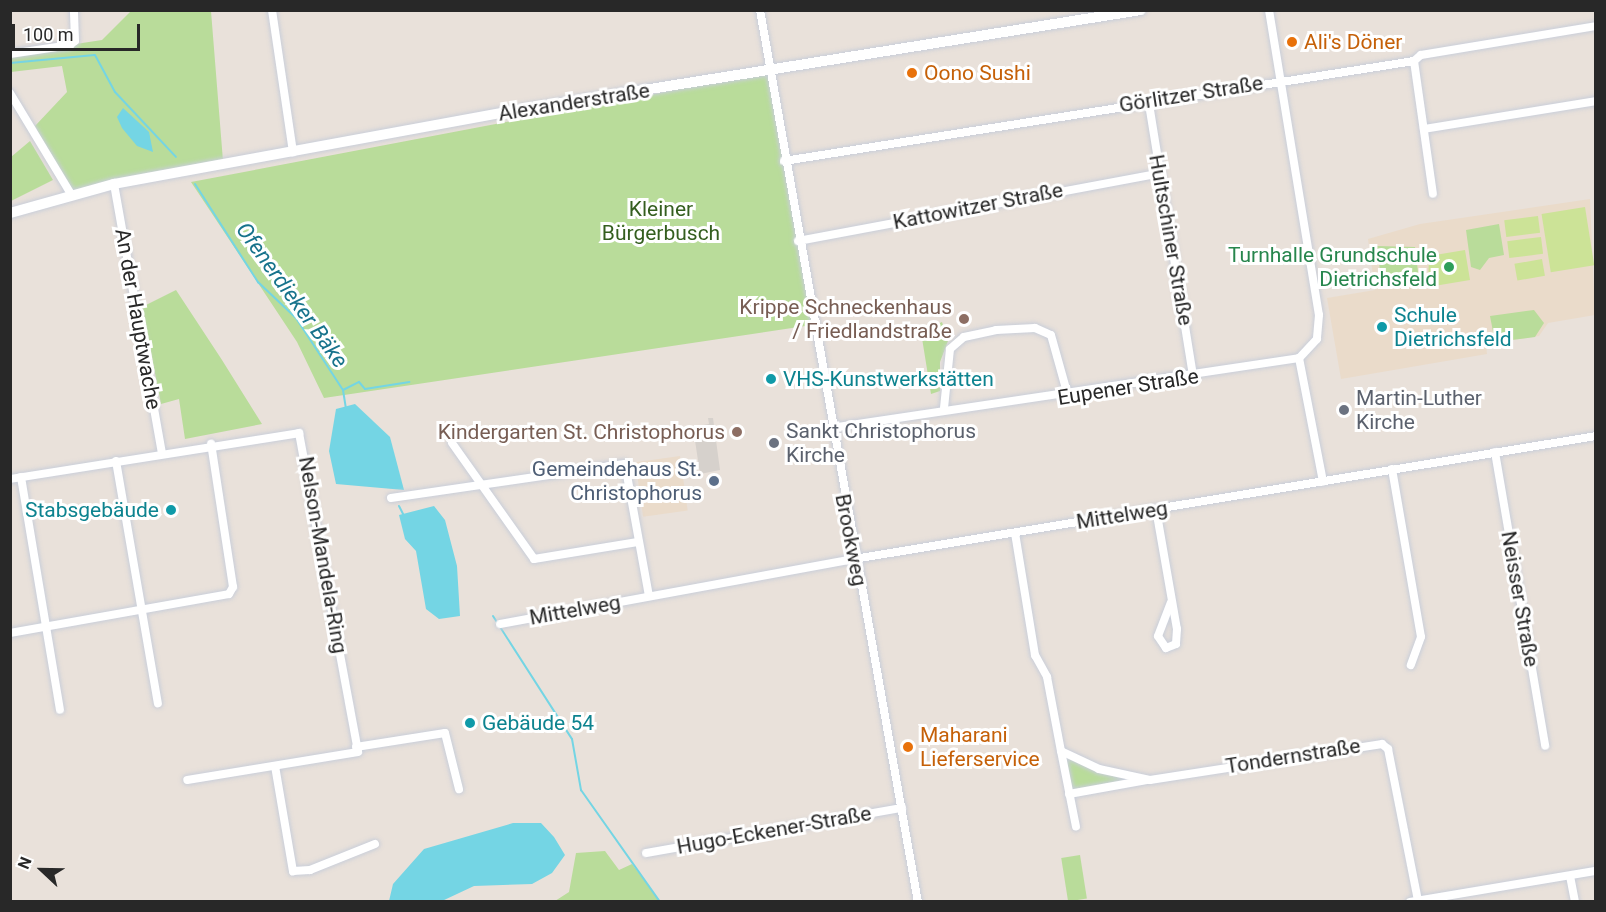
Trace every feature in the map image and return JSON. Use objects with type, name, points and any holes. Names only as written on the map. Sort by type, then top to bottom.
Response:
[{"type":"main road","name":"Alexanderstraße","points":[[10,213],[71,194],[114,184],[507,112],[769,72],[1141,10]]},
{"type":"street","points":[[10,54],[70,45],[75,41],[74,10]]},
{"type":"street","points":[[272,10],[293,152]]},
{"type":"street","name":"Brookweg","points":[[760,10],[784,161],[854,559],[918,902]]},
{"type":"street","points":[[1269,10],[1278,79],[1318,315],[1317,339],[1299,358],[1323,482]]},
{"type":"street","name":"Görlitzer Straße","points":[[784,161],[1149,104],[1278,79],[1414,61],[1421,55],[1596,26]]},
{"type":"street","points":[[1414,61],[1433,194]]},
{"type":"street","points":[[10,93],[71,194]]},
{"type":"street","points":[[1424,129],[1596,101]]},
{"type":"street","name":"Hultschiner Straße","points":[[1149,104],[1193,376]]},
{"type":"street","name":"Kattowitzer Straße","points":[[798,241],[1160,173]]},
{"type":"street","name":"An der Hauptwache","points":[[114,184],[162,453]]},
{"type":"street","points":[[944,408],[947,354],[955,343],[981,331],[1035,328],[1051,335],[1068,396]]},
{"type":"street","name":"Eupener Straße","points":[[831,428],[944,408],[1068,396],[1299,358]]},
{"type":"street","name":"Nelson-Mandela-Ring","points":[[10,479],[211,444],[299,433],[357,750]]},
{"type":"street","name":"Mittelweg","points":[[500,624],[854,559],[1596,436]]},
{"type":"street","points":[[452,443],[534,559],[638,542]]},
{"type":"street","points":[[10,633],[229,594],[233,586],[211,444]]},
{"type":"street","name":"Neisser Straße","points":[[1495,452],[1545,746]]},
{"type":"street","points":[[116,461],[158,703]]},
{"type":"street","name":"Mittelweg","points":[[481,485],[625,464],[650,596]]},
{"type":"street","points":[[1392,469],[1421,637],[1411,665]]},
{"type":"street","points":[[21,477],[60,710]]},
{"type":"street","points":[[392,498],[481,485]]},
{"type":"street","points":[[1156,509],[1178,638],[1166,648],[1158,636],[1171,602]]},
{"type":"street","points":[[1016,532],[1035,655],[1047,678],[1076,826]]},
{"type":"street","points":[[187,780],[275,766],[446,733],[459,789]]},
{"type":"street","name":"Tondernstraße","points":[[1069,794],[1382,744],[1388,749],[1414,901]]},
{"type":"street","name":"Tondernstraße","points":[[1061,751],[1099,769],[1150,780]]},
{"type":"street","points":[[275,766],[293,871],[310,870],[375,844]]},
{"type":"street","name":"Hugo-Eckener-Straße","points":[[646,853],[902,808]]},
{"type":"street","points":[[1414,901],[1596,871]]},
{"type":"street","points":[[1570,876],[1575,902]]},
{"type":"shaded area","points":[[1590,199],[1595,315],[1548,323],[1539,336],[1486,344],[1487,354],[1341,379],[1327,298],[1375,290],[1368,239],[1420,224]]},
{"type":"shaded area","points":[[708,418],[713,418],[720,470],[700,474],[693,427],[709,424]]},
{"type":"shaded area","points":[[680,456],[688,510],[643,517],[635,462]]},
{"type":"green space","points":[[131,11],[211,11],[223,161],[71,194],[35,126],[67,92],[62,66],[11,72],[10,54],[102,40]]},
{"type":"green space","name":"Kleiner Bürgerbusch","points":[[769,72],[812,325],[324,398],[297,342],[191,182]]},
{"type":"green space","points":[[30,141],[53,180],[11,201],[11,157]]},
{"type":"green space","points":[[1585,207],[1594,265],[1551,272],[1542,214]]},
{"type":"green space","points":[[1538,216],[1540,233],[1506,237],[1504,220]]},
{"type":"green space","points":[[1499,224],[1504,255],[1489,258],[1480,270],[1471,267],[1466,230]]},
{"type":"green space","points":[[1541,237],[1543,254],[1509,258],[1507,241]]},
{"type":"green space","points":[[1377,246],[1415,247],[1419,280],[1382,287]]},
{"type":"green space","name":"Turnhalle Grundschule Dietrichsfeld","points":[[1465,250],[1470,280],[1428,287],[1429,256]]},
{"type":"green space","points":[[1542,259],[1545,276],[1517,281],[1514,264]]},
{"type":"green space","points":[[176,290],[262,424],[185,439],[179,399],[161,404],[142,307]]},
{"type":"green space","points":[[1534,310],[1544,323],[1535,337],[1495,342],[1490,316]]},
{"type":"green space","points":[[942,322],[948,341],[940,362],[940,391],[931,394],[921,332]]},
{"type":"green space","points":[[1061,751],[1081,761],[1150,780],[1069,794]]},
{"type":"green space","points":[[605,851],[619,870],[632,864],[660,901],[555,901],[569,892],[576,853]]},
{"type":"green space","points":[[1080,855],[1087,898],[1068,901],[1061,858]]},
{"type":"water","points":[[123,108],[149,132],[153,152],[137,146],[122,128],[117,117]]},
{"type":"water","points":[[355,404],[390,437],[404,490],[336,484],[329,451],[336,409]]},
{"type":"water","points":[[434,506],[445,520],[457,566],[460,616],[439,619],[426,609],[416,551],[405,539],[399,515]]},
{"type":"water","points":[[513,823],[541,823],[554,837],[565,855],[552,873],[532,884],[474,886],[442,901],[389,901],[393,884],[424,849]]},
{"type":"waterway","name":"Ofenerdieker Bäke","points":[[10,63],[95,55],[115,92],[176,157]]},
{"type":"waterway","name":"Ofenerdieker Bäke","points":[[195,184],[258,282],[296,318],[343,390],[346,409]]},
{"type":"waterway","points":[[343,390],[359,382],[365,389],[409,382]]},
{"type":"waterway","name":"Ofenerdieker Bäke","points":[[399,506],[403,514]]},
{"type":"waterway","points":[[493,616],[572,739],[581,790],[660,902]]},
{"type":"place","name":"Ali's Döner","points":[[1292,42]]},
{"type":"place","name":"Oono Sushi","points":[[912,73]]},
{"type":"place","name":"Turnhalle Grundschule Dietrichsfeld","points":[[1449,267]]},
{"type":"place","name":"Krippe Schneckenhaus / Friedlandstraße","points":[[964,319]]},
{"type":"place","name":"Schule Dietrichsfeld","points":[[1382,327]]},
{"type":"place","name":"VHS-Kunstwerkstätten","points":[[771,379]]},
{"type":"place","name":"Martin-Luther Kirche","points":[[1344,410]]},
{"type":"place","name":"Kindergarten St. Christophorus","points":[[737,432]]},
{"type":"place","name":"Sankt Christophorus Kirche","points":[[774,443]]},
{"type":"place","name":"Gemeindehaus St. Christophorus","points":[[714,481]]},
{"type":"place","name":"Stabsgebäude","points":[[171,510]]},
{"type":"place","name":"Gebäude 54","points":[[470,723]]},
{"type":"place","name":"Maharani Lieferservice","points":[[908,747]]}]
